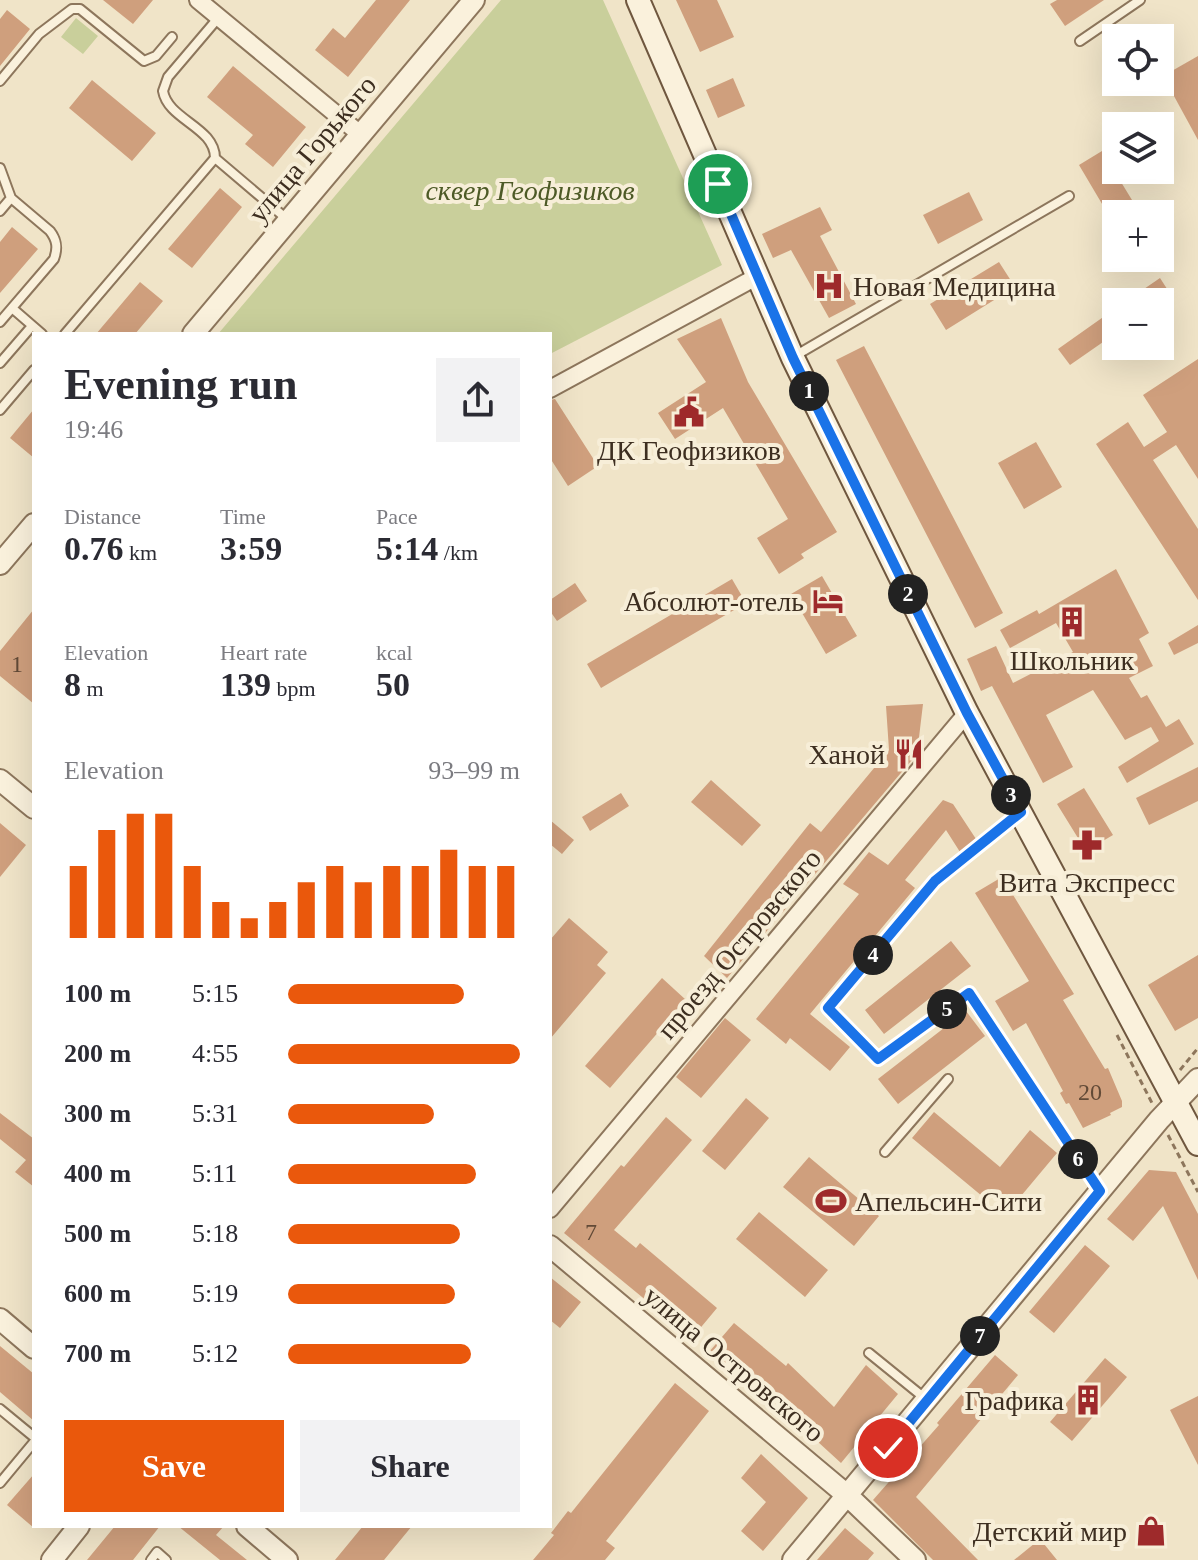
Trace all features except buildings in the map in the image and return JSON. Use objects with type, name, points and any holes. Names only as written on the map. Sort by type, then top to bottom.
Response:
[{"type":"main road","points":[[638,0],[793,358],[967,713],[1198,1144]]},
{"type":"street","points":[[198,0],[360,134]]},
{"type":"street","name":"улица Горького","points":[[195,332],[474,0]]},
{"type":"street","points":[[552,388],[758,276]]},
{"type":"street","points":[[0,564],[32,526]]},
{"type":"street","name":"проезд Островского","points":[[552,1207],[967,713]]},
{"type":"street","points":[[0,780],[32,806]]},
{"type":"street","points":[[793,1560],[1159,1120],[1198,1079]]},
{"type":"street","name":"улица Островского","points":[[552,1248],[848,1496],[915,1560]]},
{"type":"street","points":[[0,1319],[32,1346]]},
{"type":"street","points":[[52,1560],[77,1528]]},
{"type":"street","points":[[249,1528],[287,1560]]},
{"type":"lane","points":[[1080,41],[1140,0]]},
{"type":"lane","points":[[0,81],[39,34],[72,9],[80,9],[144,61],[156,56],[172,37]]},
{"type":"lane","points":[[219,17],[168,77],[163,91],[168,105],[211,141],[215,158],[288,220]]},
{"type":"lane","points":[[67,332],[215,158]]},
{"type":"lane","points":[[0,168],[11,198],[50,231],[57,251],[54,259],[0,322]]},
{"type":"lane","points":[[793,358],[1069,196]]},
{"type":"lane","points":[[0,211],[11,198]]},
{"type":"lane","points":[[12,308],[40,332]]},
{"type":"lane","points":[[0,363],[32,326]]},
{"type":"lane","points":[[0,410],[32,372]]},
{"type":"lane","points":[[1021,812],[935,881],[828,1008],[878,1059],[969,993],[1100,1191]]},
{"type":"lane","points":[[885,1152],[948,1079]]},
{"type":"lane","points":[[869,1353],[927,1400]]},
{"type":"lane","points":[[0,1409],[32,1437]]},
{"type":"lane","points":[[0,1483],[32,1442]]},
{"type":"lane","points":[[151,1560],[157,1552],[166,1560]]},
{"type":"green space","name":"cквер Геофизиков","points":[[501,0],[603,0],[722,265],[552,353],[552,332],[220,332]]},
{"type":"green space","points":[[76,18],[98,36],[83,54],[61,37]]},
{"type":"place","name":"Новая Медицина","points":[[829,286]]},
{"type":"place","name":"ДК Геофизиков","points":[[689,412]]},
{"type":"place","name":"Абсолют-отель","points":[[828,601]]},
{"type":"place","name":"Школьник","points":[[1072,622]]},
{"type":"place","name":"Ханой","points":[[909,754]]},
{"type":"place","name":"Вита Экспресс","points":[[1087,845]]},
{"type":"place","name":"Апельсин-Сити","points":[[831,1201]]},
{"type":"place","name":"Графика","points":[[1088,1400]]},
{"type":"place","name":"Детский мир","points":[[1151,1531]]},
{"type":"route","points":[[718,184],[793,358],[967,713],[1021,812],[935,881],[828,1008],[878,1059],[969,993],[1100,1191],[888,1448]]}]
